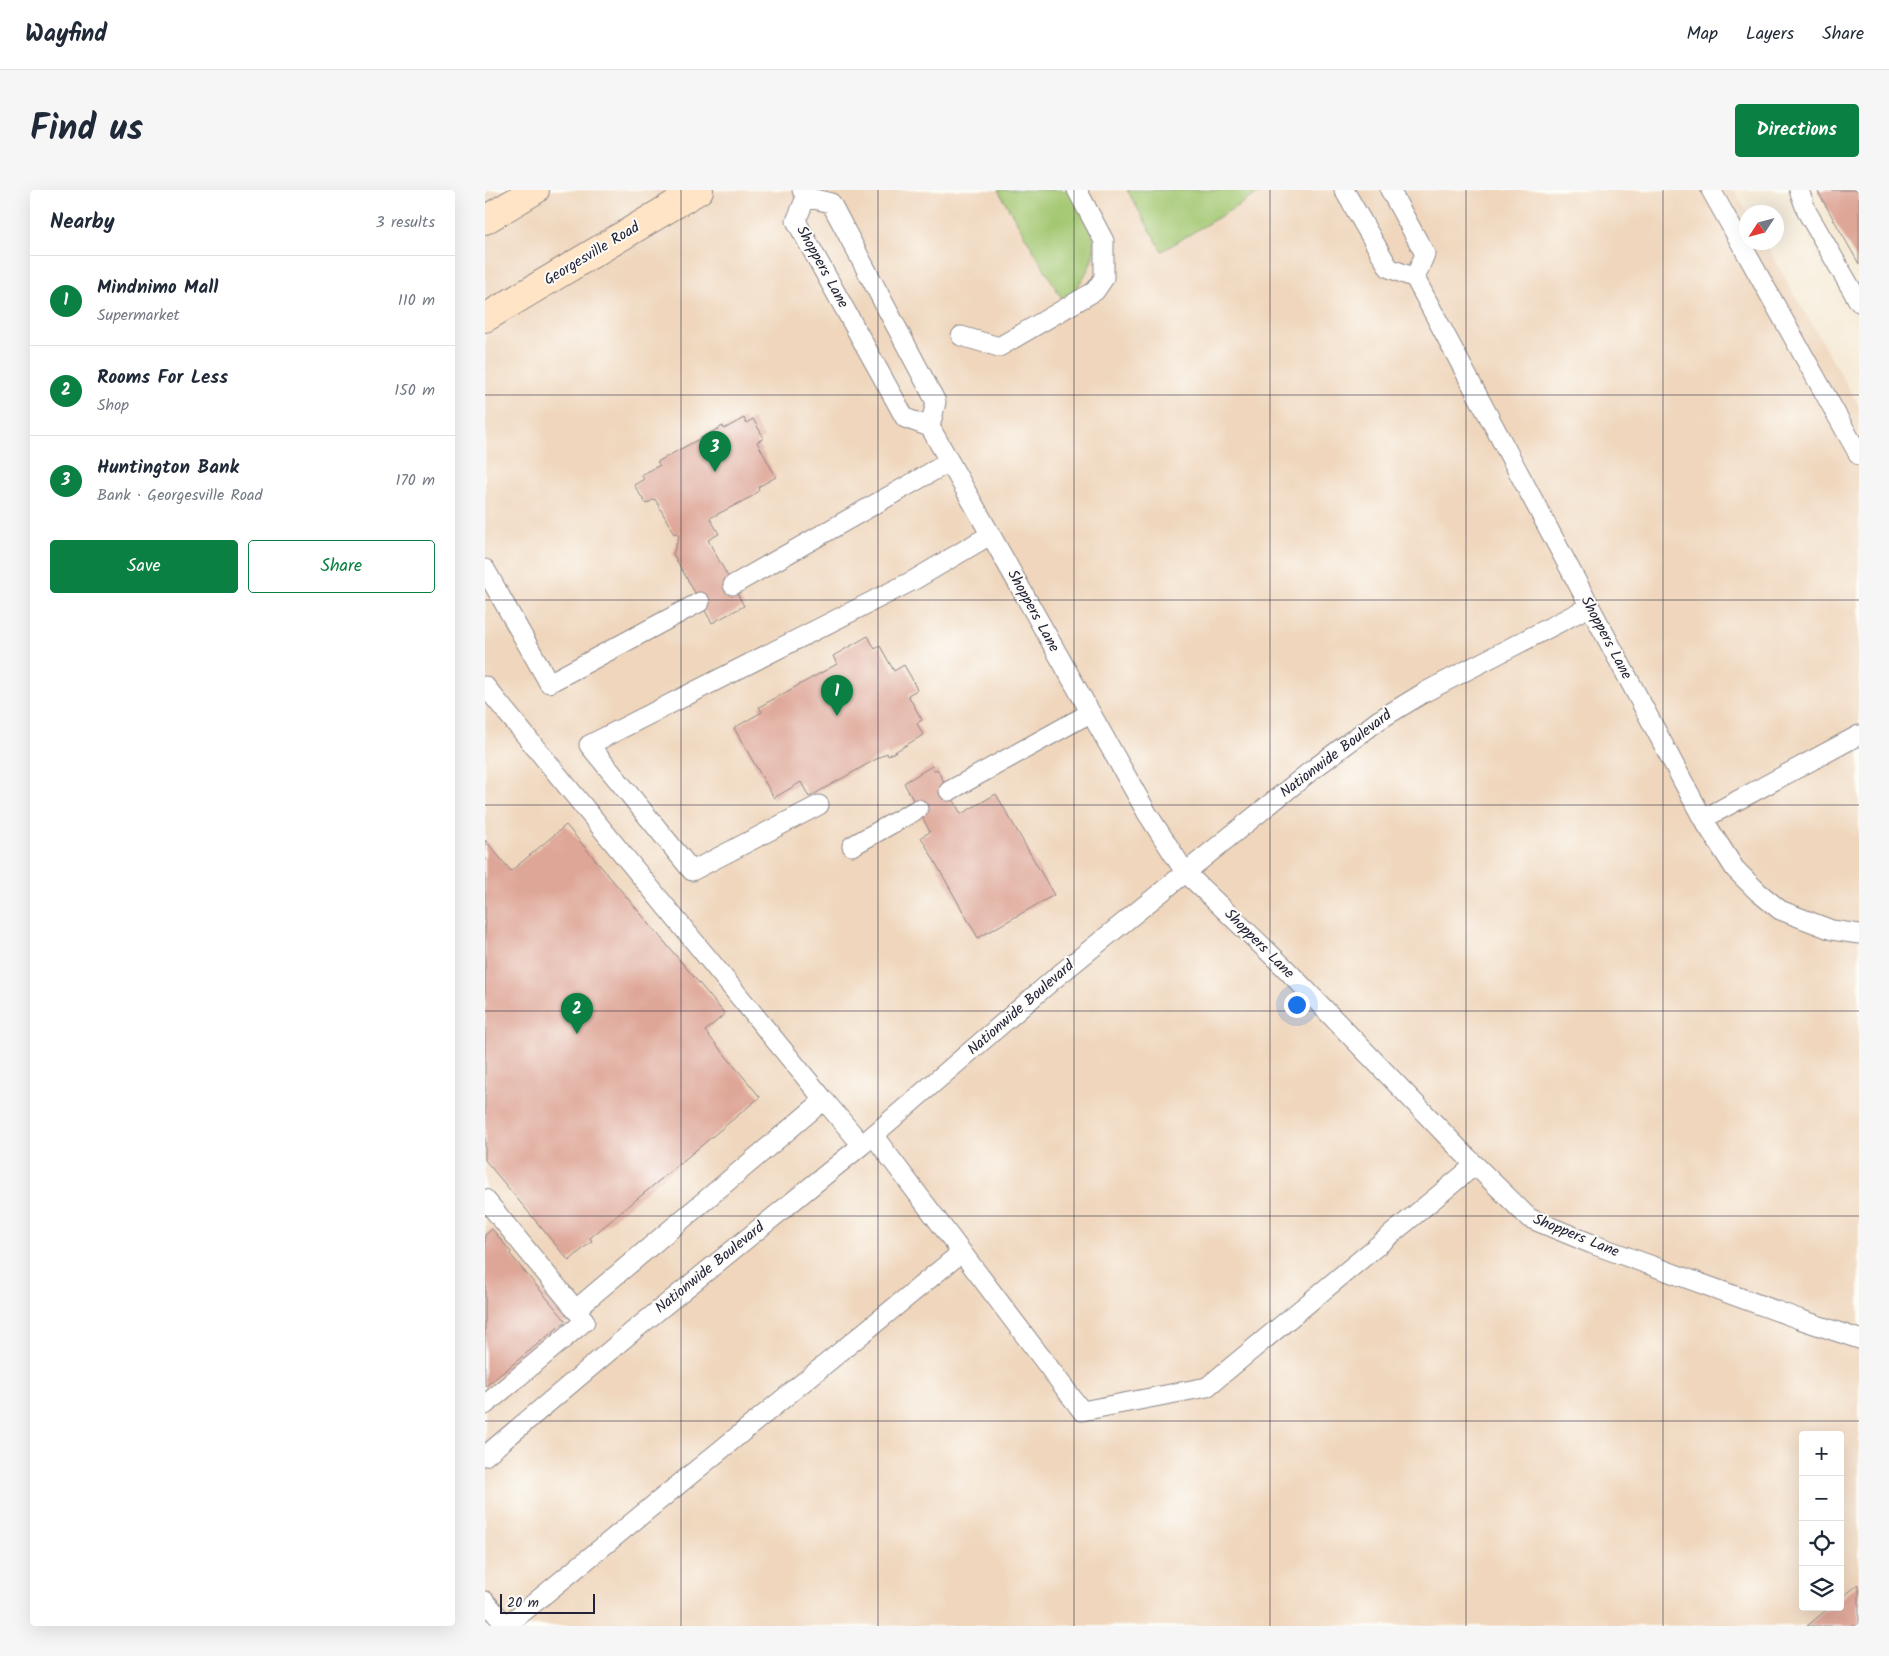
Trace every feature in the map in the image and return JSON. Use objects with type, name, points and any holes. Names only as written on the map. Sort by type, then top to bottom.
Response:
[{"type":"main road","points":[[485,220],[535,190]]},
{"type":"main road","name":"Georgesville Road","points":[[485,318],[699,190]]},
{"type":"lane","points":[[961,336],[999,347],[1095,291],[1104,278],[1104,241],[1077,190]]},
{"type":"lane","points":[[1345,190],[1389,268],[1415,278],[1425,254],[1390,190]]},
{"type":"lane","points":[[1711,190],[1859,455]]},
{"type":"lane","points":[[1799,190],[1807,212],[1859,302]]},
{"type":"lane","name":"Shoppers Lane","points":[[930,427],[937,402],[831,203],[804,193],[796,221],[905,418],[930,427],[1147,813],[1185,872],[1284,967],[1475,1165],[1529,1218],[1592,1244],[1859,1339]]},
{"type":"lane","name":"Shoppers Lane","points":[[1415,278],[1703,819],[1735,869],[1779,910],[1832,930],[1859,934]]},
{"type":"lane","points":[[733,585],[949,462]]},
{"type":"lane","points":[[819,805],[693,871],[589,745],[914,580],[990,535]]},
{"type":"lane","points":[[485,569],[549,683],[700,602]]},
{"type":"lane","name":"Nationwide Boulevard","points":[[485,1456],[632,1332],[867,1140],[1054,979],[1312,770],[1379,720],[1425,692],[1589,607]]},
{"type":"lane","points":[[485,686],[825,1100],[867,1140],[962,1252],[1082,1411],[1207,1387],[1475,1165]]},
{"type":"lane","points":[[949,791],[1090,713]]},
{"type":"lane","points":[[1703,819],[1859,735]]},
{"type":"lane","points":[[852,846],[918,809]]},
{"type":"lane","points":[[575,1310],[825,1100]]},
{"type":"lane","points":[[485,1199],[585,1321],[485,1405]]},
{"type":"lane","points":[[485,1601],[506,1626],[962,1252]]},
{"type":"shaded area","points":[[485,190],[1734,190],[1743,205],[1739,205],[1739,250],[1769,250],[1859,406],[1859,1626],[485,1626]]},
{"type":"green space","points":[[998,190],[1071,190],[1091,230],[1094,248],[1093,257],[1086,274],[1064,302]]},
{"type":"green space","points":[[1127,190],[1264,190],[1162,251]]},
{"type":"building","points":[[1817,190],[1859,190],[1859,264]]},
{"type":"building","points":[[744,418],[746,423],[753,419],[764,438],[757,442],[776,477],[758,487],[759,490],[753,496],[710,518],[719,534],[708,540],[744,606],[712,623],[673,554],[679,536],[676,533],[674,534],[655,499],[646,504],[634,485],[644,479],[641,475],[660,465],[657,462],[723,426],[724,429]]},
{"type":"building","points":[[868,636],[875,649],[880,646],[894,671],[904,665],[911,677],[917,690],[908,695],[922,720],[917,723],[923,735],[888,756],[887,753],[809,797],[801,782],[774,798],[734,728],[762,712],[759,707],[837,664],[833,656]]},
{"type":"building","points":[[932,766],[934,771],[937,769],[961,814],[996,794],[1054,895],[978,938],[921,837],[930,832],[904,783]]},
{"type":"building","points":[[566,825],[725,1014],[705,1031],[760,1097],[590,1238],[592,1241],[569,1261],[485,1160],[485,840],[511,871]]},
{"type":"building","points":[[492,1229],[511,1252],[510,1254],[566,1321],[485,1387],[485,1235]]},
{"type":"building","points":[[1859,1584],[1859,1626],[1807,1626],[1825,1611],[1844,1611],[1844,1596]]},
{"type":"place","name":"Huntington Bank","points":[[715,472]]},
{"type":"place","name":"Mindnimo Mall","points":[[837,716]]},
{"type":"place","name":"Rooms For Less","points":[[577,1034]]}]
